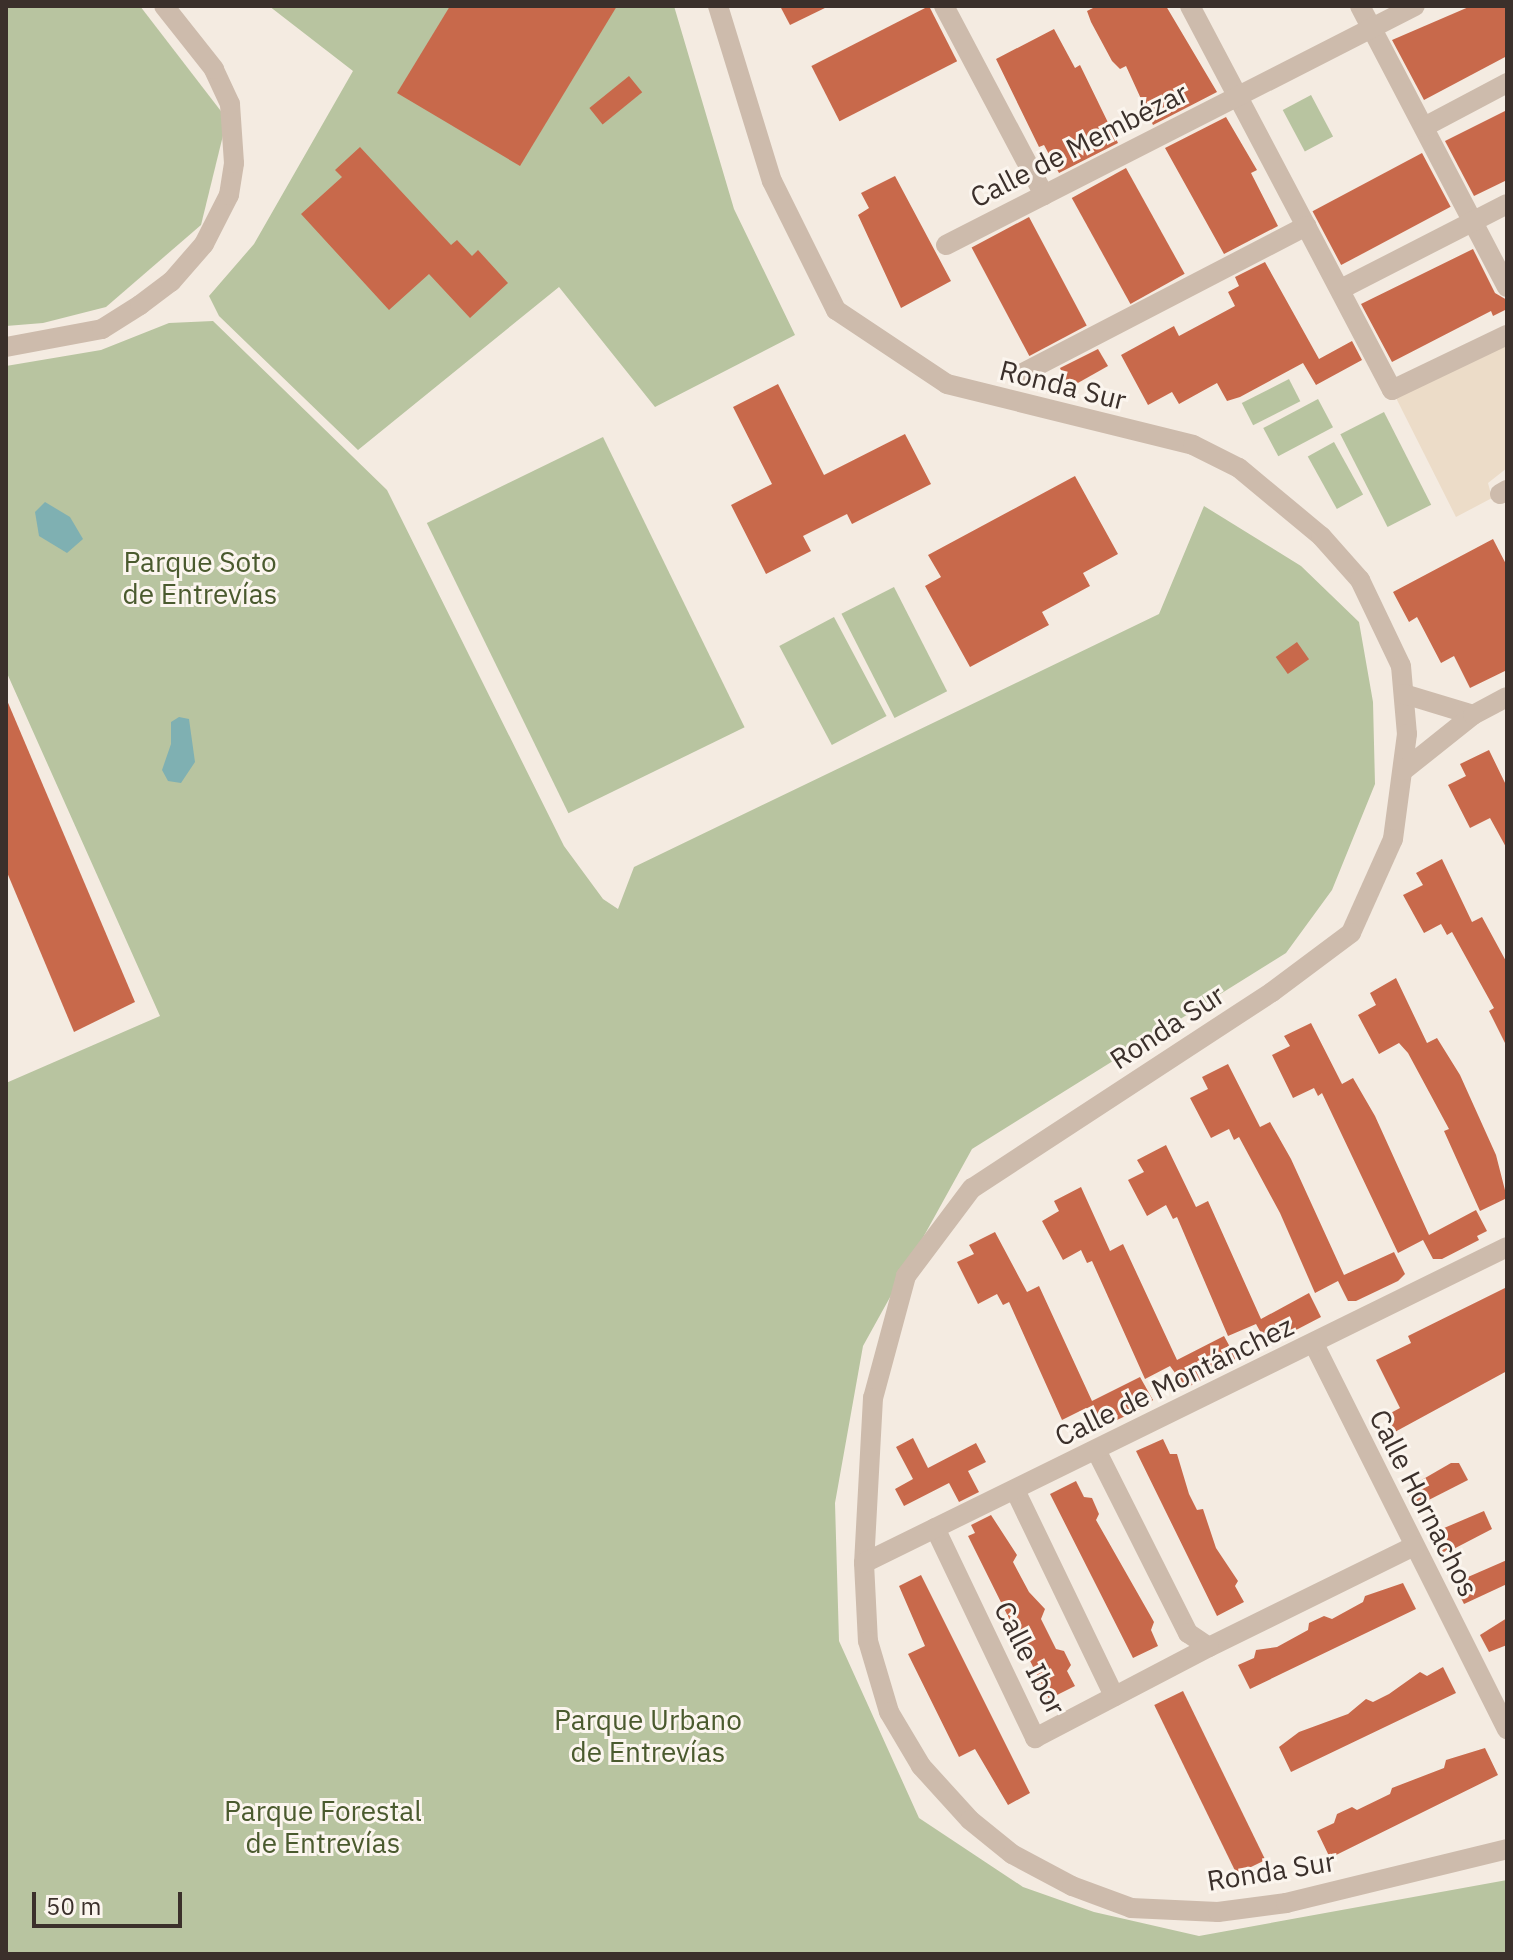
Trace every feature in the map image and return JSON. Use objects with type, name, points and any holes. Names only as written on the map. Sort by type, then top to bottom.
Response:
[{"type":"street","points":[[6,347],[102,329],[140,305],[171,282],[204,244],[229,195],[234,163],[230,104],[214,69],[164,6]]},
{"type":"street","name":"Ronda Sur","points":[[718,6],[772,181],[836,310],[947,384],[1193,445],[1239,468],[1321,536],[1360,580],[1401,666],[1404,694],[1404,770],[1393,839],[1351,933],[1272,992],[972,1188],[906,1276],[873,1398],[864,1563],[868,1641],[889,1712],[921,1766],[970,1820],[1012,1854],[1072,1886],[1131,1908],[1218,1912],[1286,1903],[1507,1849]]},
{"type":"street","points":[[944,6],[1044,195]]},
{"type":"street","points":[[1190,6],[1392,390],[1507,335]]},
{"type":"street","points":[[1360,6],[1507,287]]},
{"type":"street","name":"Calle de Membézar","points":[[946,245],[1415,6]]},
{"type":"street","points":[[1424,127],[1507,83]]},
{"type":"street","points":[[1341,289],[1507,204]]},
{"type":"street","points":[[1017,376],[1306,226]]},
{"type":"street","points":[[1404,694],[1473,715]]},
{"type":"street","points":[[1404,770],[1473,715],[1507,697]]},
{"type":"street","name":"Calle de Montánchez","points":[[864,1563],[1507,1247]]},
{"type":"street","name":"Calle Hornachos","points":[[1314,1344],[1507,1729]]},
{"type":"street","points":[[1096,1450],[1188,1633],[1209,1647]]},
{"type":"street","name":"Calle Ibor","points":[[1015,1490],[1114,1696]]},
{"type":"street","name":"Calle Ibor","points":[[935,1528],[1035,1738],[1209,1647],[1414,1546]]},
{"type":"green space","points":[[6,6],[140,6],[227,119],[201,225],[106,307],[43,323],[6,326]]},
{"type":"green space","points":[[269,6],[674,6],[734,209],[795,335],[655,407],[559,287],[358,450],[219,316],[209,296],[254,244],[353,71]]},
{"type":"green space","points":[[1311,95],[1333,136],[1305,152],[1283,110]]},
{"type":"green space","points":[[213,321],[387,490],[564,846],[603,899],[618,909],[634,867],[1159,614],[1204,506],[1301,566],[1359,622],[1373,702],[1375,784],[1332,890],[1286,953],[972,1149],[863,1346],[835,1503],[839,1641],[919,1818],[1023,1887],[1094,1912],[1199,1936],[1507,1880],[1507,1954],[6,1954],[6,1083],[160,1016],[6,671],[6,366],[101,350],[169,323]]},
{"type":"green space","points":[[1289,379],[1300,401],[1253,425],[1242,403]]},
{"type":"green space","points":[[1318,399],[1333,427],[1278,456],[1263,428]]},
{"type":"green space","points":[[1384,412],[1431,505],[1388,527],[1340,434]]},
{"type":"green space","points":[[603,437],[745,727],[568,813],[427,523]]},
{"type":"green space","points":[[1334,442],[1363,494],[1337,509],[1308,457]]},
{"type":"green space","points":[[894,587],[947,691],[895,718],[841,614]]},
{"type":"green space","points":[[834,617],[887,716],[832,745],[779,646]]},
{"type":"shaded area","points":[[1507,335],[1507,468],[1488,483],[1492,498],[1456,517],[1392,390]]},
{"type":"water","points":[[45,502],[70,517],[83,539],[67,553],[39,536],[35,512]]},
{"type":"water","points":[[179,717],[189,719],[195,762],[181,783],[168,781],[162,770],[171,744],[171,722]]},
{"type":"building","points":[[450,6],[617,6],[520,166],[397,93]]},
{"type":"building","points":[[780,6],[829,6],[790,25]]},
{"type":"building","points":[[929,6],[957,61],[840,121],[811,66]]},
{"type":"building","points":[[1097,6],[1166,6],[1217,92],[1153,125],[1126,66],[1120,69],[1112,61],[1091,22],[1087,11]]},
{"type":"building","points":[[1471,6],[1507,6],[1507,56],[1424,100],[1392,40]]},
{"type":"building","points":[[1054,29],[1075,68],[1080,65],[1118,143],[1059,173],[1044,145],[1039,147],[996,59]]},
{"type":"building","points":[[629,76],[642,92],[603,124],[589,108]]},
{"type":"building","points":[[1507,110],[1507,180],[1474,196],[1445,141]]},
{"type":"building","points":[[1226,117],[1257,170],[1251,173],[1278,226],[1224,254],[1165,148]]},
{"type":"building","points":[[360,147],[451,245],[457,240],[472,256],[478,250],[508,283],[470,318],[429,274],[389,310],[301,214],[342,177],[335,170]]},
{"type":"building","points":[[1422,153],[1451,207],[1341,265],[1313,211]]},
{"type":"building","points":[[1126,168],[1185,274],[1130,304],[1072,198]]},
{"type":"building","points":[[895,176],[951,281],[901,308],[858,215],[869,208],[861,193]]},
{"type":"building","points":[[1029,217],[1087,326],[1029,356],[972,248]]},
{"type":"building","points":[[1473,249],[1495,293],[1507,300],[1507,309],[1493,316],[1491,311],[1392,362],[1361,304]]},
{"type":"building","points":[[1265,262],[1319,359],[1352,341],[1362,360],[1316,385],[1303,363],[1227,401],[1217,383],[1179,404],[1172,392],[1148,405],[1121,355],[1174,326],[1179,336],[1235,306],[1228,292],[1239,286],[1235,277]]},
{"type":"building","points":[[1098,349],[1108,366],[1069,388],[1060,368]]},
{"type":"building","points":[[778,384],[824,475],[905,434],[931,484],[852,524],[847,514],[803,536],[811,551],[766,574],[731,505],[772,484],[733,407]]},
{"type":"building","points":[[1075,476],[1118,554],[1083,573],[1090,586],[1042,612],[1049,625],[970,667],[925,586],[941,577],[928,555]]},
{"type":"building","points":[[1493,539],[1507,566],[1507,670],[1470,688],[1454,656],[1441,663],[1417,617],[1409,622],[1393,592]]},
{"type":"building","points":[[1297,642],[1309,659],[1288,674],[1276,657]]},
{"type":"building","points":[[6,698],[135,1002],[74,1032],[6,870]]},
{"type":"building","points":[[1489,750],[1507,787],[1507,849],[1490,818],[1470,828],[1448,785],[1466,776],[1460,764]]},
{"type":"building","points":[[1442,859],[1472,922],[1482,917],[1507,963],[1507,1047],[1489,1011],[1494,1008],[1452,932],[1447,935],[1441,924],[1424,933],[1403,895],[1423,885],[1416,873]]},
{"type":"building","points":[[1396,978],[1427,1043],[1437,1038],[1460,1075],[1496,1155],[1507,1198],[1480,1211],[1444,1131],[1449,1129],[1408,1053],[1399,1043],[1379,1054],[1358,1015],[1376,1005],[1370,993]]},
{"type":"building","points":[[1311,1023],[1342,1084],[1353,1078],[1375,1116],[1429,1235],[1476,1210],[1487,1231],[1477,1236],[1479,1240],[1442,1259],[1433,1259],[1423,1240],[1398,1253],[1322,1093],[1318,1096],[1314,1088],[1293,1098],[1272,1055],[1290,1046],[1284,1036]]},
{"type":"building","points":[[1228,1064],[1260,1127],[1270,1122],[1291,1159],[1344,1275],[1394,1252],[1405,1274],[1398,1281],[1356,1301],[1348,1301],[1338,1281],[1315,1293],[1280,1213],[1239,1137],[1234,1140],[1229,1129],[1211,1138],[1190,1098],[1208,1089],[1202,1077]]},
{"type":"building","points":[[1166,1145],[1196,1207],[1208,1201],[1261,1319],[1309,1293],[1321,1317],[1273,1342],[1266,1342],[1256,1324],[1228,1336],[1177,1217],[1173,1219],[1166,1205],[1147,1216],[1128,1180],[1144,1172],[1137,1160]]},
{"type":"building","points":[[1081,1187],[1110,1251],[1123,1244],[1177,1360],[1224,1336],[1236,1358],[1230,1365],[1186,1388],[1170,1366],[1145,1379],[1092,1261],[1087,1263],[1081,1250],[1063,1260],[1042,1221],[1059,1211],[1054,1201]]},
{"type":"building","points":[[995,1232],[1027,1292],[1039,1286],[1092,1401],[1140,1377],[1153,1400],[1145,1407],[1104,1426],[1096,1427],[1086,1408],[1062,1420],[1009,1302],[1003,1305],[997,1294],[978,1304],[957,1262],[974,1254],[969,1245]]},
{"type":"building","points":[[1507,1287],[1507,1371],[1393,1433],[1385,1416],[1400,1408],[1376,1360],[1411,1343],[1408,1336]]},
{"type":"building","points":[[913,1438],[928,1468],[976,1443],[986,1462],[968,1471],[979,1492],[959,1502],[949,1483],[904,1506],[895,1489],[913,1479],[896,1447]]},
{"type":"building","points":[[1163,1439],[1170,1454],[1177,1454],[1189,1494],[1197,1510],[1203,1509],[1216,1548],[1238,1581],[1235,1586],[1244,1602],[1217,1616],[1136,1451]]},
{"type":"building","points":[[1451,1463],[1459,1463],[1468,1480],[1415,1507],[1406,1489]]},
{"type":"building","points":[[1076,1481],[1084,1497],[1092,1498],[1099,1514],[1096,1520],[1154,1622],[1151,1630],[1158,1646],[1133,1658],[1050,1494]]},
{"type":"building","points":[[1484,1511],[1492,1529],[1440,1556],[1431,1538],[1437,1531]]},
{"type":"building","points":[[991,1515],[1017,1555],[1013,1562],[1029,1592],[1045,1609],[1041,1619],[1056,1649],[1064,1651],[1071,1665],[1067,1671],[1075,1686],[1049,1699],[968,1536],[975,1533],[971,1525]]},
{"type":"building","points":[[1507,1560],[1507,1584],[1464,1604],[1455,1586],[1461,1580]]},
{"type":"building","points":[[921,1575],[1030,1793],[1008,1805],[975,1749],[959,1757],[908,1654],[925,1646],[899,1586]]},
{"type":"building","points":[[1403,1583],[1416,1609],[1250,1689],[1238,1665],[1254,1658],[1256,1650],[1277,1647],[1308,1630],[1309,1623],[1324,1616],[1332,1619],[1363,1602],[1365,1596]]},
{"type":"building","points":[[1507,1618],[1507,1645],[1489,1652],[1480,1635]]},
{"type":"building","points":[[1443,1667],[1456,1693],[1291,1772],[1279,1747],[1299,1732],[1348,1714],[1366,1699],[1373,1702],[1420,1672],[1427,1676]]},
{"type":"building","points":[[1183,1691],[1265,1860],[1237,1874],[1154,1705]]},
{"type":"building","points":[[1485,1748],[1498,1775],[1330,1858],[1317,1831],[1334,1823],[1337,1814],[1352,1807],[1357,1810],[1390,1794],[1392,1788],[1444,1768],[1446,1760]]},
{"type":"park label","name":"Parque Soto de Entrevías","points":[[200,578]]},
{"type":"park label","name":"Parque Urbano de Entrevías","points":[[648,1736]]},
{"type":"park label","name":"Parque Forestal de Entrevías","points":[[323,1827]]}]
